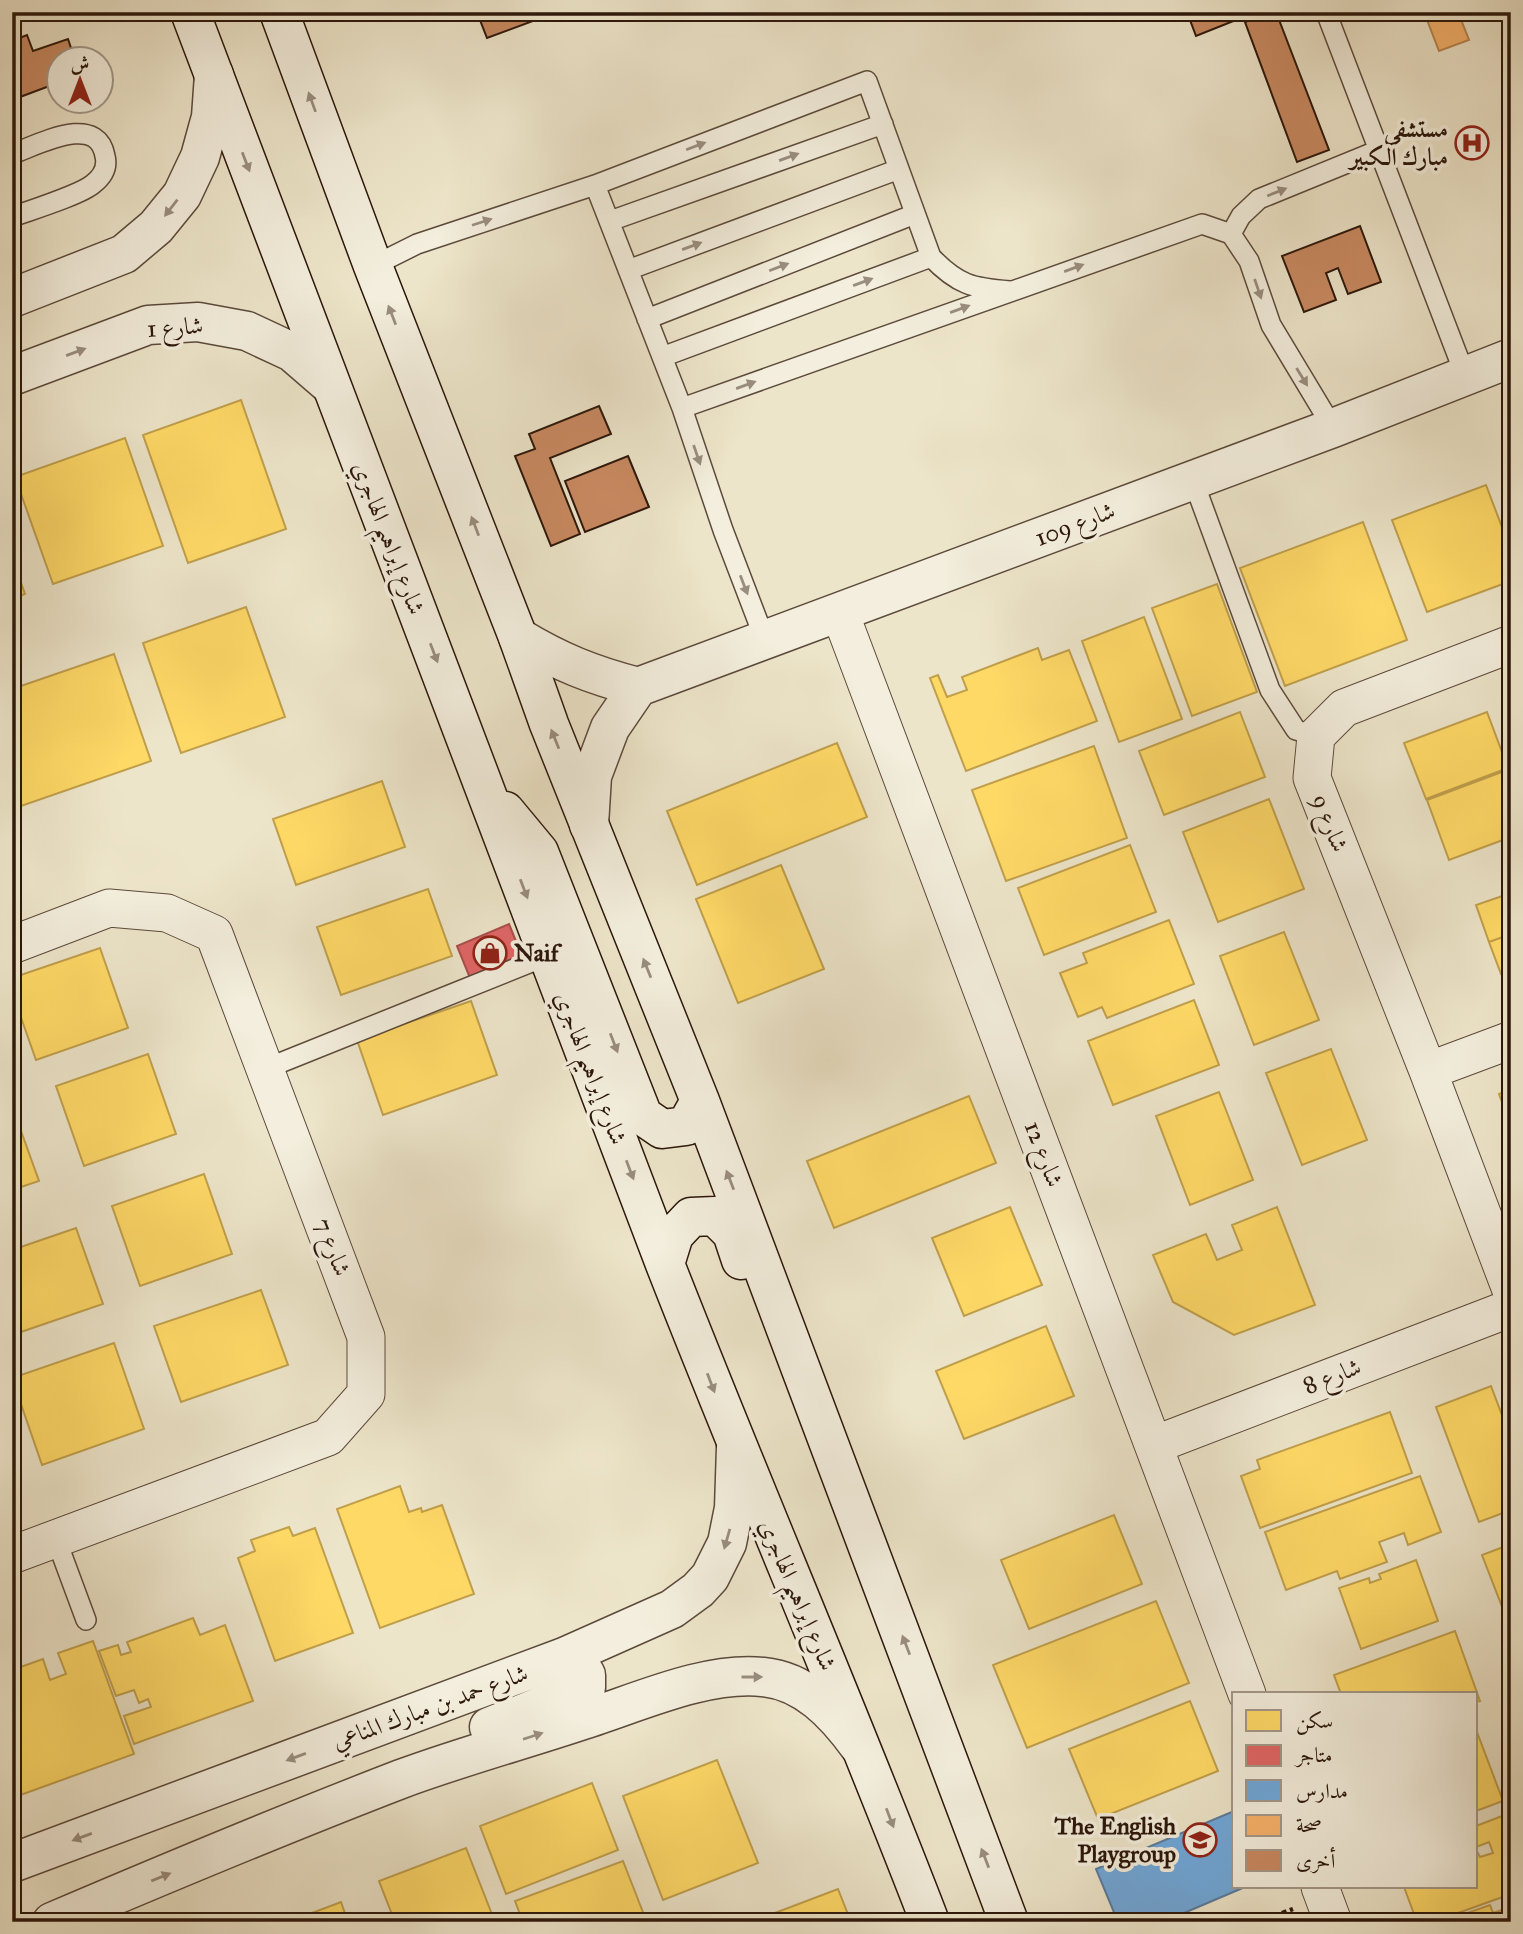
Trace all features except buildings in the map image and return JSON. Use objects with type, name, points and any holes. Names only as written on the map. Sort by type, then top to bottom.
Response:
[{"type":"main road","name":"شارع إبراهيم الهاجري","points":[[190,12],[665,1264],[736,1447],[865,1754],[930,1922]]},
{"type":"main road","points":[[279,12],[373,266],[518,637],[549,724],[700,1101],[1009,1922]]},
{"type":"main road","points":[[12,298],[124,254],[156,227],[182,195],[200,157],[211,117],[214,75]]},
{"type":"main road","name":"شارع 1","points":[[12,376],[148,326],[198,321],[247,331],[292,352],[329,384]]},
{"type":"main road","name":"شارع 109","points":[[638,687],[1333,428],[1511,358]]},
{"type":"main road","points":[[518,637],[556,659],[596,676],[638,687],[610,728],[592,776],[589,825]]},
{"type":"main road","points":[[486,787],[539,852],[643,1116],[662,1129],[685,1126],[700,1101]]},
{"type":"main road","points":[[665,1264],[674,1235],[691,1217],[715,1216],[732,1233],[805,1450],[872,1555]]},
{"type":"main road","name":"شارع حمد بن مبارك المناعي","points":[[12,1863],[564,1657],[672,1609],[698,1590],[720,1560],[730,1532],[734,1508],[736,1447]]},
{"type":"main road","points":[[403,1778],[492,1725],[586,1688],[586,1675],[578,1662],[564,1657]]},
{"type":"main road","points":[[58,1920],[403,1778],[677,1690],[725,1678],[744,1676],[776,1679],[806,1691],[837,1719],[865,1754]]},
{"type":"street","name":"شارع 12","points":[[840,613],[1246,1692]]},
{"type":"street","points":[[1316,736],[1344,708],[1511,644]]},
{"type":"street","name":"شارع 9","points":[[1316,736],[1312,778],[1511,1290]]},
{"type":"street","name":"شارع 7","points":[[12,946],[109,908],[167,913],[214,934],[366,1336],[366,1394],[328,1437],[12,1555]]},
{"type":"street","points":[[1428,1072],[1511,1040]]},
{"type":"street","name":"شارع 8","points":[[1154,1445],[1511,1308]]},
{"type":"street","points":[[1320,1888],[1333,1922]]},
{"type":"lane","points":[[1326,12],[1465,375]]},
{"type":"lane","points":[[373,266],[417,244],[595,185],[867,80],[931,257],[949,276],[977,288],[1010,291]]},
{"type":"lane","points":[[610,221],[883,124]]},
{"type":"lane","points":[[12,154],[79,132],[93,136],[99,142],[104,148],[107,163],[101,177],[90,187],[12,217]]},
{"type":"lane","points":[[1231,234],[1241,216],[1259,199],[1379,150]]},
{"type":"lane","points":[[628,270],[899,169]]},
{"type":"lane","points":[[595,185],[682,408],[723,530],[765,640]]},
{"type":"lane","points":[[647,319],[915,214]]},
{"type":"lane","points":[[682,408],[1202,224],[1231,234],[1249,261],[1271,326],[1333,428]]},
{"type":"lane","points":[[662,357],[931,257]]},
{"type":"lane","points":[[1193,480],[1270,690],[1296,730],[1316,736]]},
{"type":"lane","points":[[265,1069],[549,955]]},
{"type":"lane","points":[[56,1539],[86,1619]]},
{"type":"place","name":"مستشفى مبارك الكبير","points":[[1472,143]]},
{"type":"place","name":"Naif","points":[[490,953]]},
{"type":"place","name":"The English Playgroup","points":[[1200,1840]]}]
